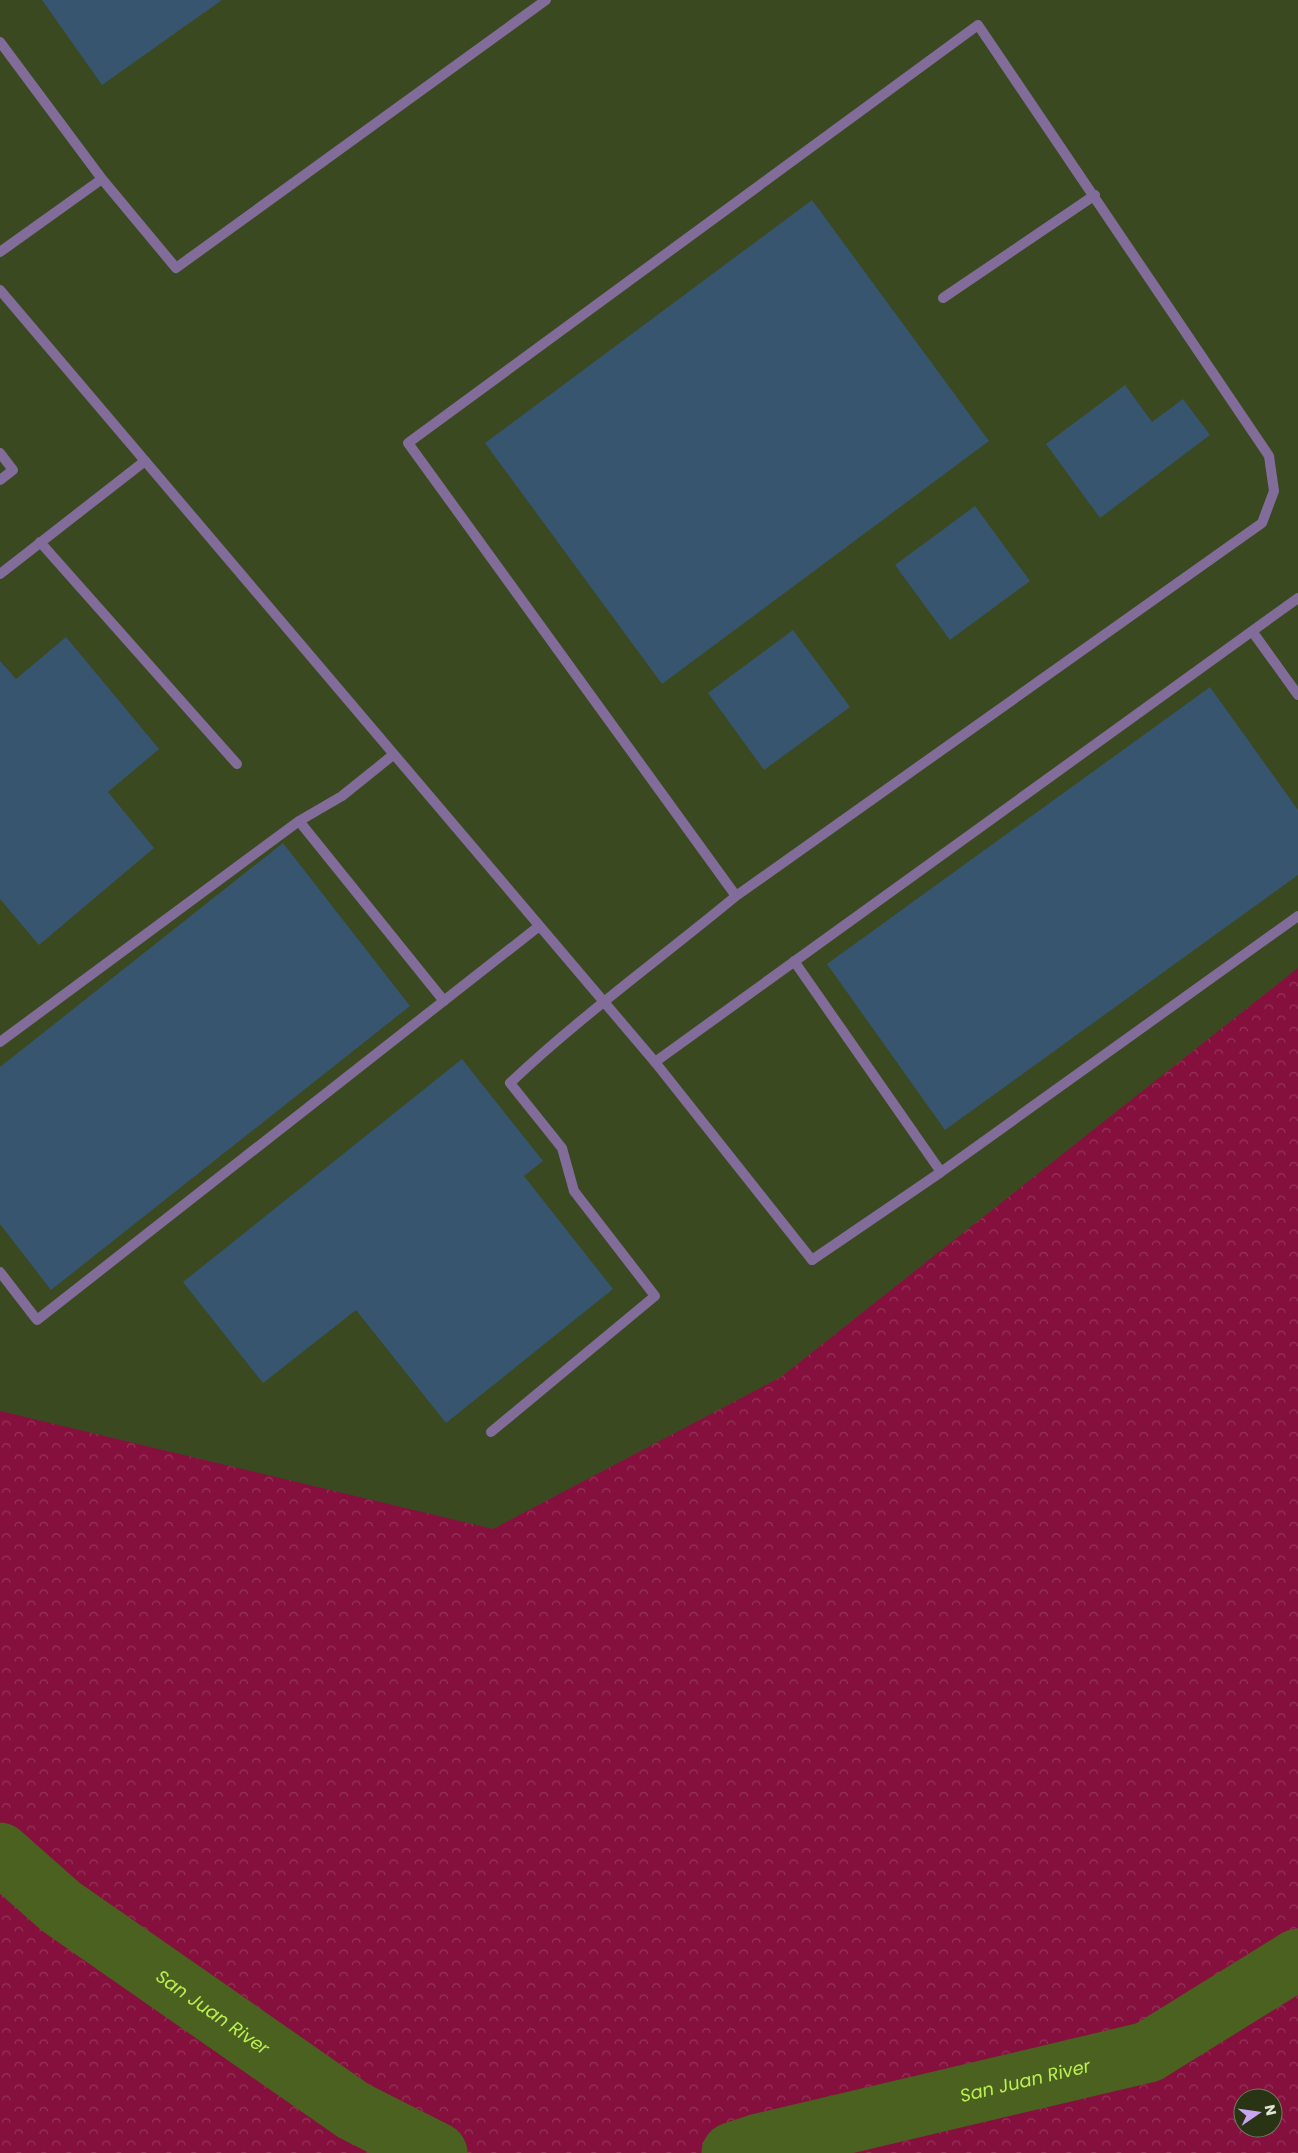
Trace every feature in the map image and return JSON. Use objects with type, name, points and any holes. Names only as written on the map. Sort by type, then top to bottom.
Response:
[{"type":"street","points":[[0,42],[102,178],[176,268],[546,0]]},
{"type":"street","points":[[491,1432],[655,1296],[574,1191],[562,1148],[510,1083],[552,1044],[736,896],[1262,523],[1274,491],[1269,456],[1095,195],[978,25],[408,443],[736,896]]},
{"type":"street","points":[[0,252],[102,178]]},
{"type":"street","points":[[943,298],[1095,195]]},
{"type":"street","points":[[0,290],[655,1062],[812,1260],[942,1172],[1298,916]]},
{"type":"street","points":[[0,453],[13,470],[0,480]]},
{"type":"street","points":[[0,574],[145,461]]},
{"type":"street","points":[[40,542],[237,764]]},
{"type":"street","points":[[655,1062],[1298,598]]},
{"type":"street","points":[[1252,631],[1298,695]]},
{"type":"street","points":[[0,1042],[299,821],[342,796],[393,755]]},
{"type":"street","points":[[299,821],[444,1001]]},
{"type":"street","points":[[0,1272],[37,1320],[538,926]]},
{"type":"street","points":[[794,961],[942,1172]]},
{"type":"shaded area","points":[[0,0],[1298,0],[1298,2153],[0,2153]]},
{"type":"green space","points":[[1298,968],[1298,2153],[0,2153],[0,1411],[493,1529],[781,1377]]},
{"type":"building","points":[[42,0],[222,0],[102,85]]},
{"type":"building","points":[[812,200],[989,441],[662,684],[485,443]]},
{"type":"building","points":[[1125,385],[1152,422],[1183,399],[1210,435],[1100,518],[1046,444]]},
{"type":"building","points":[[975,506],[1030,581],[950,640],[895,565]]},
{"type":"building","points":[[793,630],[850,707],[764,770],[708,693]]},
{"type":"building","points":[[66,637],[159,749],[108,792],[154,848],[39,945],[0,899],[0,661],[16,679]]},
{"type":"building","points":[[1210,687],[1298,810],[1298,875],[945,1130],[827,964]]},
{"type":"building","points":[[283,843],[410,1006],[51,1290],[0,1224],[0,1067]]},
{"type":"building","points":[[462,1059],[543,1161],[524,1176],[613,1289],[446,1423],[356,1310],[263,1383],[183,1282]]},
{"type":"waterway","name":"San Juan River","points":[[0,1853],[61,1907],[354,2111],[437,2153]]},
{"type":"waterway","name":"San Juan River","points":[[732,2153],[759,2144],[1148,2052],[1298,1959]]}]
